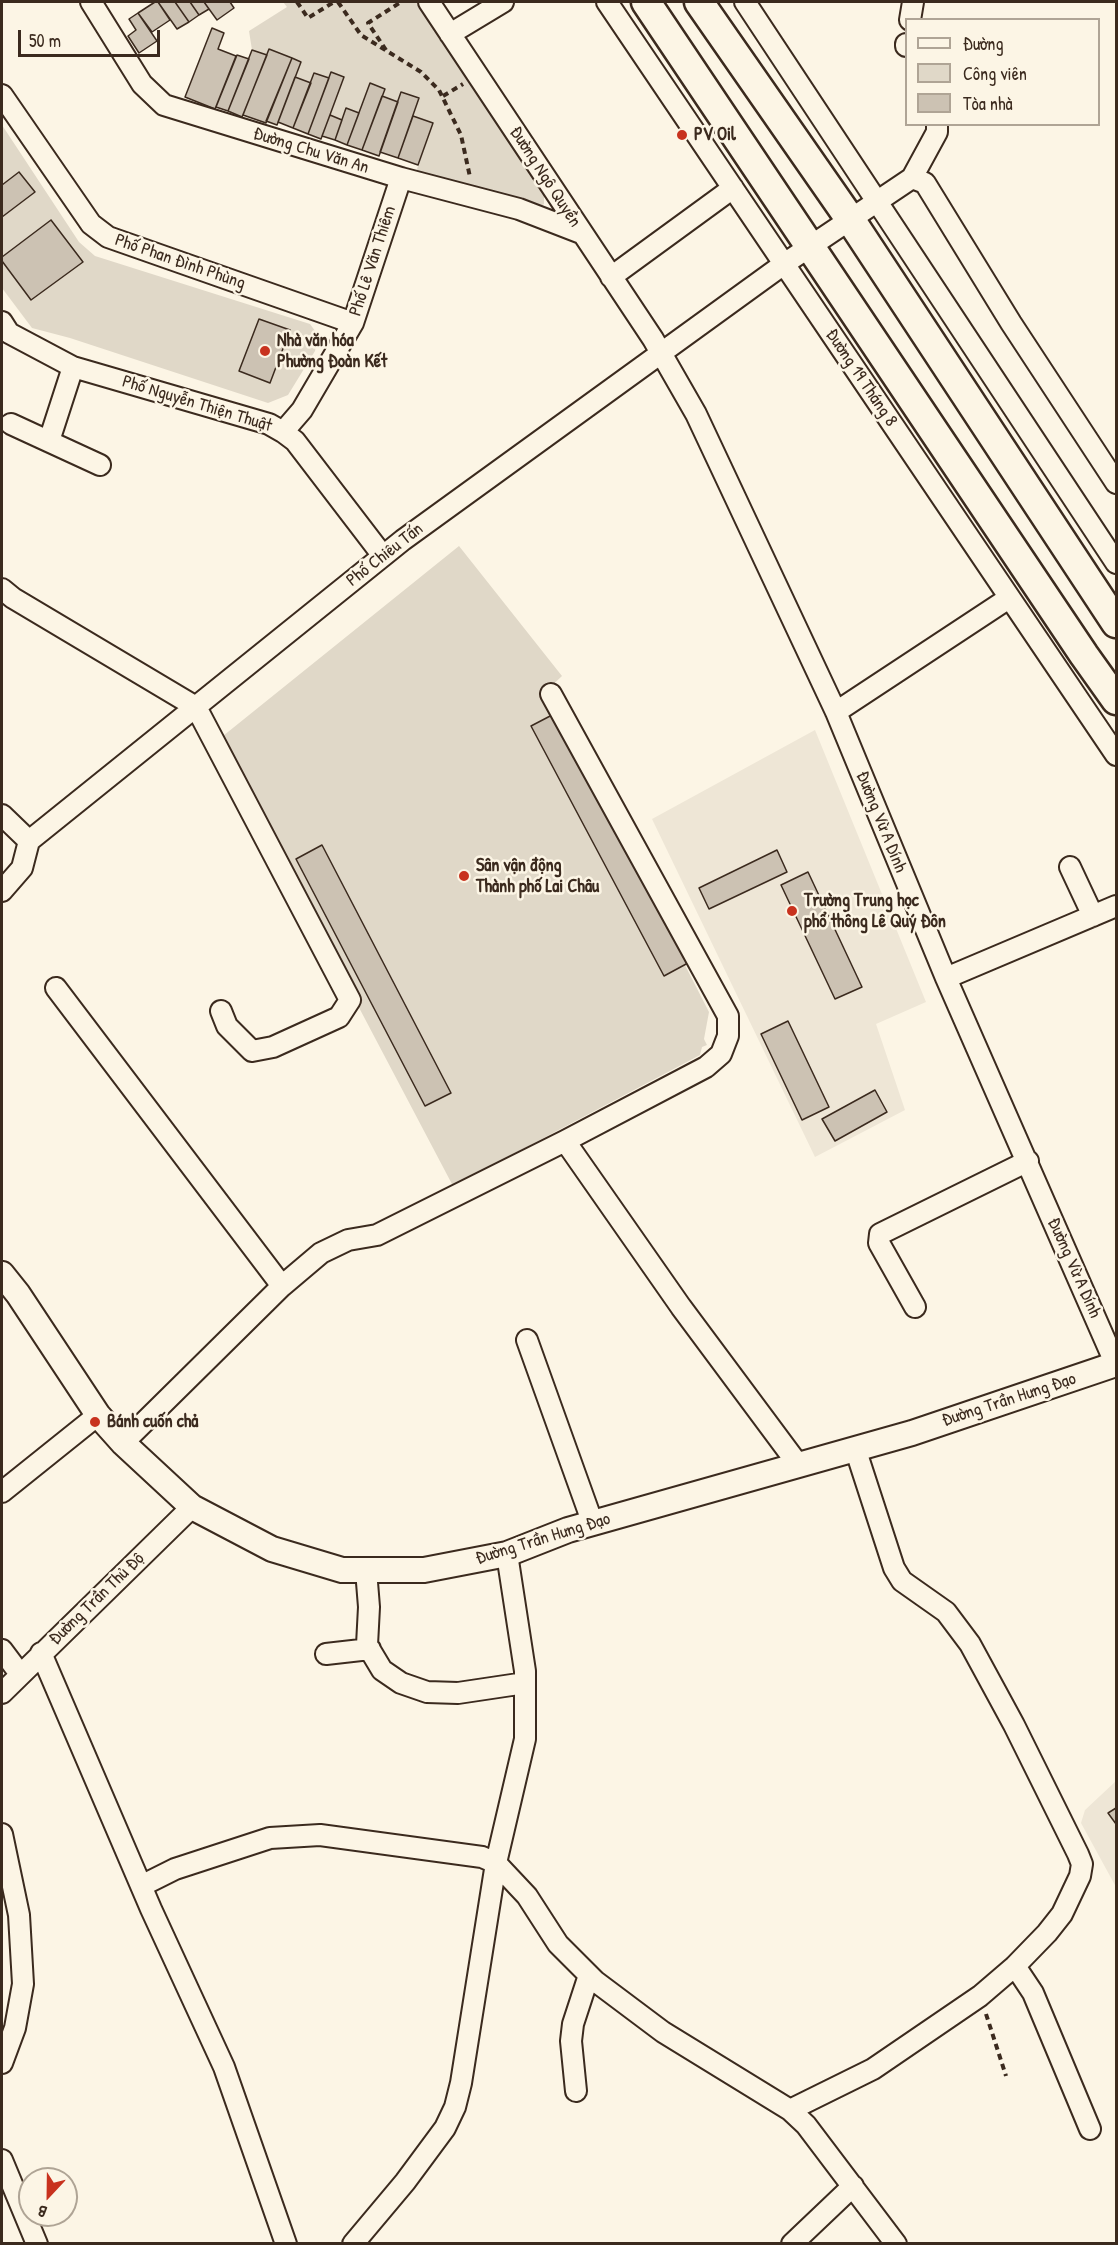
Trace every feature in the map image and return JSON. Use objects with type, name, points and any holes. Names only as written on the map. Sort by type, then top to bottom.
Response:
[{"type":"highway","name":"Đường 19 Tháng 8","points":[[646,2],[1116,700]]},
{"type":"highway","points":[[699,2],[850,219],[1116,623]]},
{"type":"main road","name":"Đường Trần Hưng Đạo","points":[[2,1274],[18,1294],[98,1415],[123,1443],[192,1506],[273,1549],[342,1570],[424,1570],[507,1554],[568,1530],[912,1432],[1116,1365]]},
{"type":"street","name":"Đường Ngô Quyền","points":[[429,2],[661,353]]},
{"type":"street","points":[[450,34],[503,2]]},
{"type":"street","name":"Đường 19 Tháng 8","points":[[607,2],[1116,755]]},
{"type":"street","points":[[745,2],[1116,563]]},
{"type":"street","points":[[910,18],[913,2]]},
{"type":"street","name":"Đường Chu Văn An","points":[[94,3],[137,77],[154,98],[164,105],[400,178],[519,209],[581,233]]},
{"type":"street","name":"Phố Phan Đình Phùng","points":[[2,95],[91,224],[108,237],[353,323]]},
{"type":"street","points":[[937,126],[937,132],[912,178],[925,183],[1011,323],[1116,483]]},
{"type":"street","name":"Phố Lê Văn Thiêm","points":[[283,432],[302,410],[353,323],[400,178]]},
{"type":"street","name":"Phố Chiêu Tấn","points":[[29,841],[383,556],[784,264],[912,178]]},
{"type":"street","points":[[611,277],[733,188]]},
{"type":"street","name":"Phố Nguyễn Thiện Thuật","points":[[4,331],[73,367],[269,424],[283,432],[295,441],[383,556]]},
{"type":"street","name":"Đường Vừ A Dính","points":[[661,353],[696,414],[836,712],[945,978],[1028,1161],[1116,1365]]},
{"type":"street","points":[[49,441],[73,367]]},
{"type":"street","points":[[10,424],[100,465]]},
{"type":"street","points":[[836,712],[1009,598]]},
{"type":"street","points":[[5,599],[196,707],[350,1000],[339,1017],[273,1047],[252,1050],[227,1026],[221,1011]]},
{"type":"street","points":[[123,1443],[282,1286],[321,1253],[348,1240],[377,1235],[706,1067],[721,1054],[728,1036],[728,1016],[551,694]]},
{"type":"street","points":[[2,815],[29,841],[22,868],[2,891]]},
{"type":"street","points":[[1070,867],[1093,916]]},
{"type":"street","points":[[945,978],[1116,906]]},
{"type":"street","points":[[56,988],[282,1286]]},
{"type":"street","points":[[565,1141],[681,1307],[797,1463]]},
{"type":"street","points":[[915,1307],[879,1243],[880,1234],[1028,1161]]},
{"type":"street","points":[[526,1340],[593,1524]]},
{"type":"street","points":[[2,1492],[98,1415]]},
{"type":"street","points":[[790,2110],[873,2069],[980,1996],[1016,1966],[1062,1914],[1080,1876],[1082,1864],[1014,1725],[970,1644],[946,1612],[902,1581],[894,1568],[855,1448]]},
{"type":"street","name":"Đường Trần Thủ Độ","points":[[2,1693],[192,1506]]},
{"type":"street","points":[[353,2244],[405,2182],[445,2128],[455,2107],[473,2013],[496,1863],[525,1739],[525,1683],[507,1554]]},
{"type":"street","points":[[366,1570],[370,1649],[382,1670],[400,1683],[427,1692],[458,1693],[525,1683]]},
{"type":"street","points":[[326,1654],[370,1649]]},
{"type":"street","points":[[2,1650],[20,1674]]},
{"type":"street","points":[[41,1653],[141,1886],[224,2067],[286,2244]]},
{"type":"street","points":[[2,1834],[19,1915],[23,1984],[15,2028],[2,2063]]},
{"type":"street","points":[[141,1886],[175,1869],[270,1838],[320,1835],[482,1857],[496,1863],[527,1896],[558,1944],[588,1974],[663,2032],[790,2110],[820,2141],[896,2244]]},
{"type":"street","points":[[1016,1966],[1032,1994],[1090,2129]]},
{"type":"street","points":[[576,2091],[573,2024],[588,1974]]},
{"type":"street","points":[[2,2160],[37,2244]]},
{"type":"street","points":[[792,2244],[853,2186]]},
{"type":"path","points":[[297,2],[308,18],[336,2],[361,35],[422,72],[443,96],[461,135],[471,185]]},
{"type":"path","points":[[388,53],[368,23],[401,2]]},
{"type":"path","points":[[443,96],[466,82]]},
{"type":"path","points":[[980,1996],[1006,2076]]},
{"type":"shaded area","name":"Trường Trung học phổ thông Lê Quý Đôn","points":[[815,730],[926,1002],[876,1024],[905,1110],[815,1157],[652,819]]},
{"type":"shaded area","points":[[1116,1781],[1116,1887],[1081,1823],[1085,1810]]},
{"type":"green space","points":[[283,2],[418,2],[544,194],[544,204],[540,207],[416,172],[433,123],[413,116],[419,98],[402,92],[398,102],[382,96],[359,113],[346,109],[342,120],[330,115],[344,76],[331,72],[329,78],[315,73],[311,83],[295,77],[301,62],[270,49],[267,55],[252,50],[249,31],[287,7]]},
{"type":"green space","points":[[2,125],[79,242],[95,256],[310,324],[318,335],[315,351],[288,395],[268,403],[70,338],[32,328],[2,288]]},
{"type":"green space","name":"Sân vận động Thành phố Lai Châu","points":[[459,546],[562,676],[545,692],[709,1012],[704,1039],[707,1045],[702,1047],[700,1055],[453,1186],[218,740]]},
{"type":"building","points":[[158,2],[170,20],[152,32],[138,13]]},
{"type":"building","points":[[158,2],[175,2],[189,22],[177,29]]},
{"type":"building","points":[[175,2],[190,2],[199,15],[189,22]]},
{"type":"building","points":[[190,2],[204,2],[209,9],[199,15]]},
{"type":"building","points":[[204,2],[230,2],[234,8],[217,20]]},
{"type":"building","points":[[138,13],[157,41],[139,53],[128,36],[136,30],[129,19]]},
{"type":"building","points":[[212,28],[224,33],[218,49],[236,56],[215,109],[185,97]]},
{"type":"building","points":[[269,49],[292,58],[266,123],[243,115]]},
{"type":"building","points":[[252,50],[267,55],[242,117],[228,111]]},
{"type":"building","points":[[237,55],[249,59],[228,111],[216,107]]},
{"type":"building","points":[[292,58],[301,62],[277,125],[266,121]]},
{"type":"building","points":[[331,72],[344,77],[321,139],[308,134]]},
{"type":"building","points":[[314,73],[329,78],[308,134],[293,128]]},
{"type":"building","points":[[295,77],[311,83],[293,128],[278,122]]},
{"type":"building","points":[[370,83],[385,89],[362,150],[347,145]]},
{"type":"building","points":[[401,92],[419,98],[398,158],[380,152]]},
{"type":"building","points":[[382,96],[398,102],[379,156],[362,150]]},
{"type":"building","points":[[346,108],[359,113],[347,145],[335,140]]},
{"type":"building","points":[[330,115],[342,120],[335,140],[322,136]]},
{"type":"building","points":[[413,116],[433,123],[418,165],[398,158]]},
{"type":"building","points":[[19,172],[35,192],[2,217],[2,185]]},
{"type":"building","points":[[51,220],[83,262],[31,300],[2,261],[2,257]]},
{"type":"building","name":"Nhà văn hóa Phường Đoàn Kết","points":[[259,319],[290,330],[270,383],[239,371]]},
{"type":"building","points":[[554,714],[688,963],[664,976],[531,726]]},
{"type":"building","points":[[322,845],[451,1093],[425,1106],[296,859]]},
{"type":"building","points":[[777,850],[787,872],[709,909],[699,888]]},
{"type":"building","points":[[808,872],[862,987],[835,999],[781,885]]},
{"type":"building","points":[[788,1021],[829,1107],[802,1120],[761,1034]]},
{"type":"building","points":[[875,1090],[887,1112],[835,1141],[822,1119]]},
{"type":"building","points":[[1116,1808],[1116,1824],[1108,1813]]},
{"type":"place","name":"PV Oil","points":[[682,135]]},
{"type":"place","name":"Nhà văn hóa Phường Đoàn Kết","points":[[265,351]]},
{"type":"place","name":"Sân vận động Thành phố Lai Châu","points":[[464,876]]},
{"type":"place","name":"Trường Trung học phổ thông Lê Quý Đôn","points":[[792,911]]},
{"type":"place","name":"Bánh cuốn chả","points":[[95,1422]]}]
